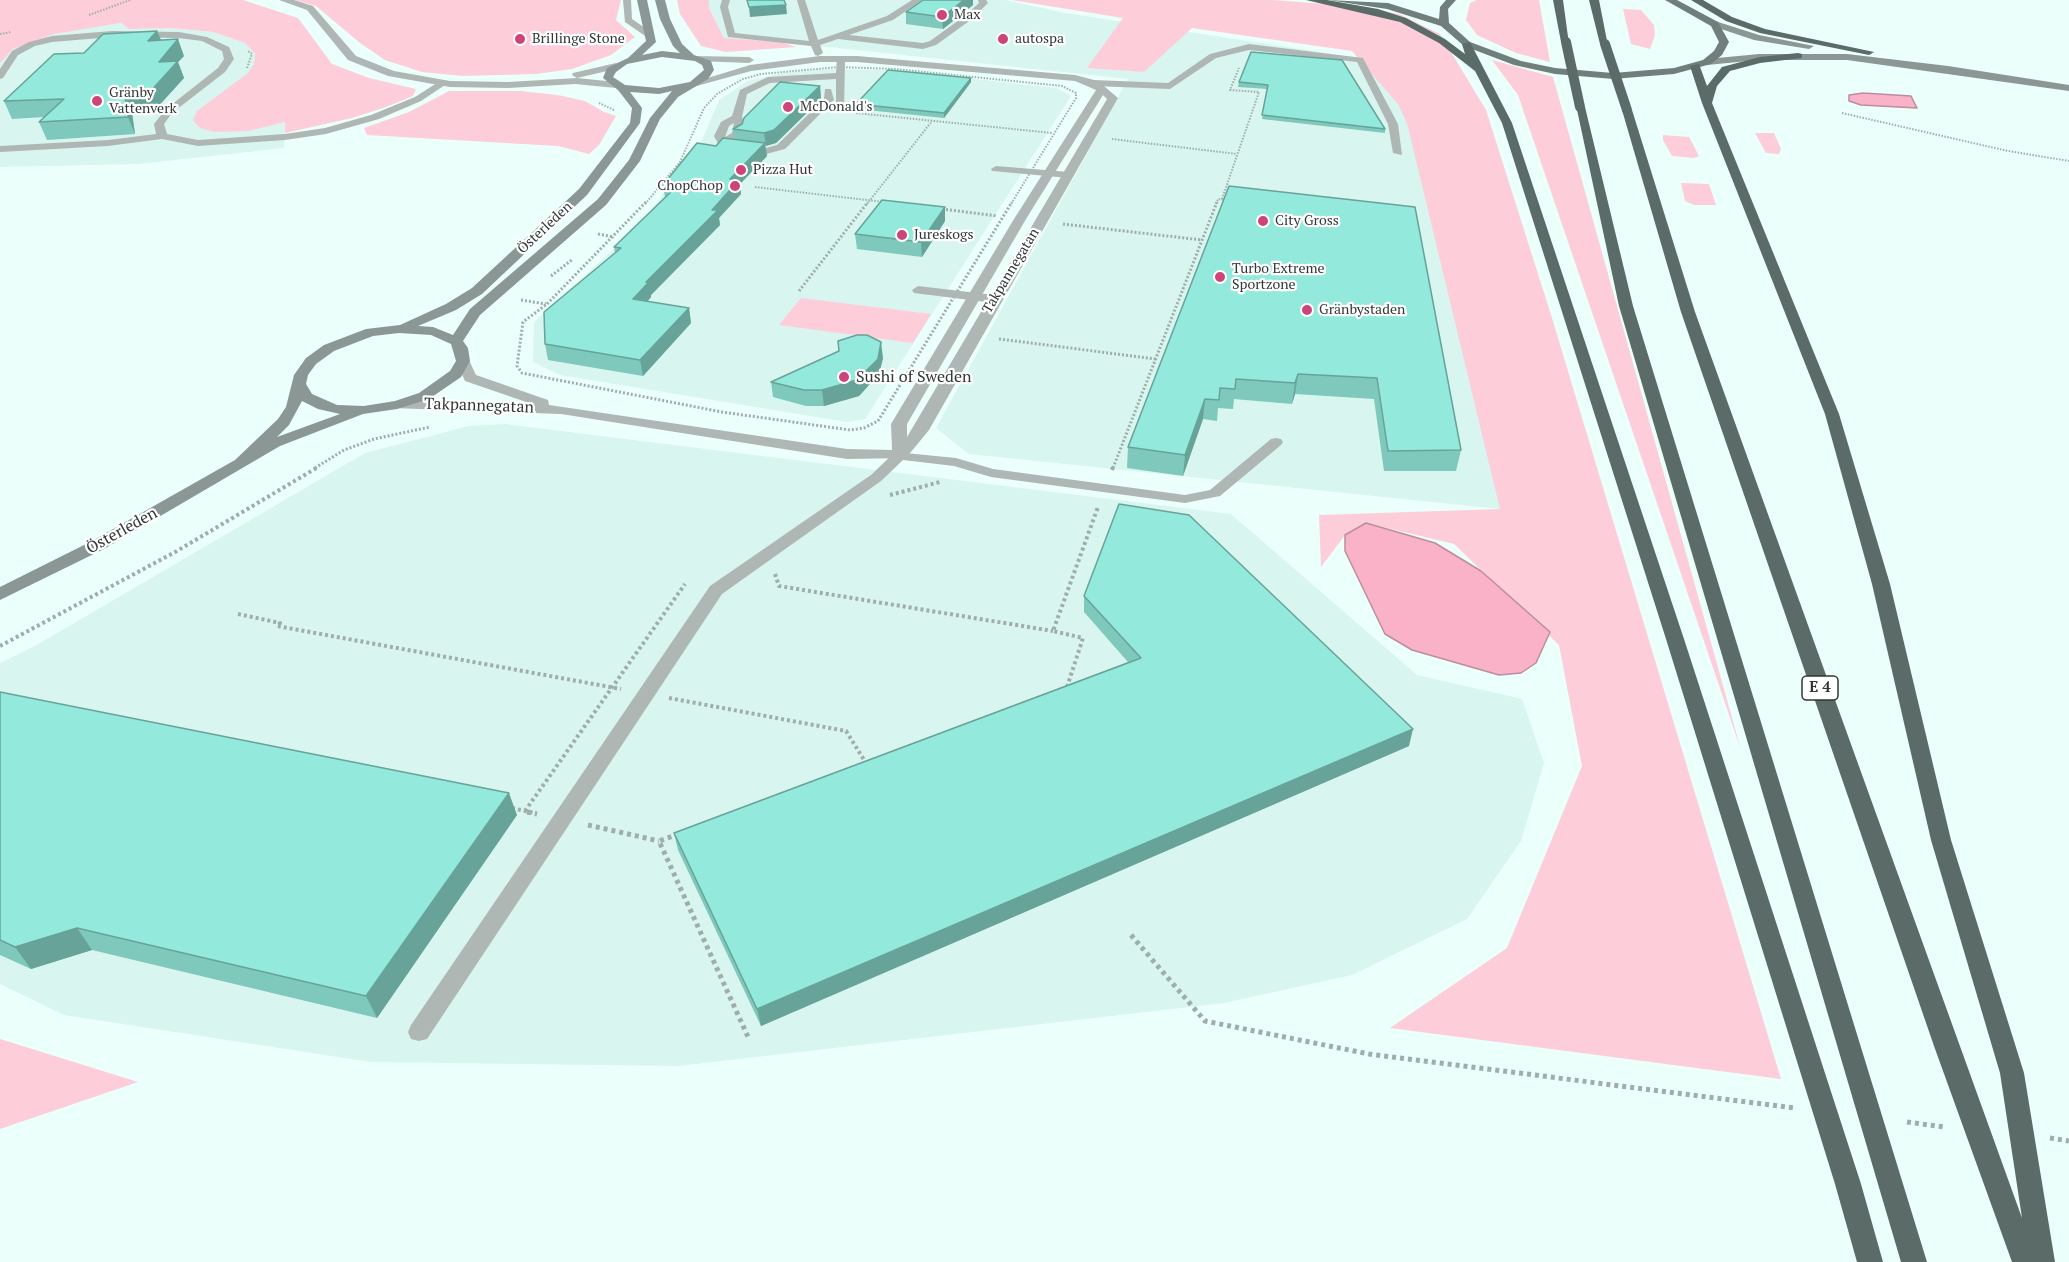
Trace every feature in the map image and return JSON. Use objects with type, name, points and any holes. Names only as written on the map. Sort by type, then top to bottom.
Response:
[{"type":"highway","points":[[1311,0],[1378,12],[1403,20],[1442,41],[1481,72]]},
{"type":"highway","points":[[1685,0],[1698,12]]},
{"type":"highway","points":[[1696,0],[1729,19],[1763,31],[1869,52]]},
{"type":"highway","points":[[1558,4],[1626,306],[1914,1262]]},
{"type":"highway","name":"E 4","points":[[1595,5],[1688,312],[1942,1035],[2025,1262]]},
{"type":"highway","points":[[1467,44],[1470,55],[1507,123],[1530,190],[1848,1184],[1870,1262]]},
{"type":"highway","points":[[1707,104],[1712,85],[1718,75],[1726,69],[1760,60],[1798,56]]},
{"type":"highway","points":[[1701,64],[1707,104],[1832,414],[1872,550],[1941,840],[2012,1073],[2042,1262]]},
{"type":"main road","points":[[642,0],[651,42],[633,58],[616,66],[608,78],[619,87],[659,91],[689,85]]},
{"type":"main road","points":[[660,0],[665,19],[678,46],[694,57]]},
{"type":"main road","points":[[1333,0],[1388,6],[1444,24],[1467,44],[1518,63],[1591,75],[1644,75],[1701,64],[1798,56],[1895,62],[2069,88]]},
{"type":"main road","points":[[1444,24],[1443,9],[1451,0]]},
{"type":"main road","points":[[1670,0],[1698,12],[1715,24],[1779,43],[1869,52],[2069,82]]},
{"type":"main road","points":[[1701,64],[1718,53],[1724,42],[1715,24]]},
{"type":"main road","points":[[633,58],[662,54],[694,57]]},
{"type":"main road","name":"Österleden","points":[[456,341],[475,312],[602,202],[634,161],[663,107],[689,85],[704,77],[709,70],[707,63],[694,57]]},
{"type":"main road","name":"Österleden","points":[[241,462],[284,422],[293,407],[301,375],[310,361],[329,348],[371,332],[399,329],[451,307],[477,291],[583,192],[635,123],[637,108],[619,87]]},
{"type":"main road","points":[[299,385],[306,397],[323,406],[364,410],[397,405],[439,388],[456,374],[463,361],[456,341],[433,331],[399,329]]},
{"type":"main road","name":"Österleden","points":[[0,594],[98,545],[275,443],[364,410]]},
{"type":"street","points":[[284,0],[310,8],[352,58],[392,74],[442,83],[575,81],[619,87]]},
{"type":"street","points":[[694,57],[792,62]]},
{"type":"street","points":[[689,85],[725,73],[820,59],[839,67],[1063,77],[1098,86]]},
{"type":"street","points":[[532,82],[616,66]]},
{"type":"street","name":"Takpannegatan","points":[[1098,86],[1113,98],[994,299],[921,430],[900,455],[899,424],[1098,86]]},
{"type":"street","name":"Takpannegatan","points":[[463,361],[470,378],[561,410]]},
{"type":"street","name":"Takpannegatan","points":[[397,405],[441,404],[561,410],[847,454],[900,455]]},
{"type":"lane","points":[[627,0],[628,20],[651,36]]},
{"type":"lane","points":[[726,0],[724,7],[731,35],[797,40],[815,44],[841,37],[890,18],[918,0]]},
{"type":"lane","points":[[801,0],[820,59]]},
{"type":"lane","points":[[841,37],[908,46],[933,43],[980,8],[984,3],[982,0]]},
{"type":"lane","points":[[867,26],[918,14]]},
{"type":"lane","points":[[0,76],[15,53],[32,44],[52,39],[112,34],[179,35],[204,39],[226,49],[229,59],[222,70],[169,111],[159,124],[162,136]]},
{"type":"lane","points":[[1098,86],[1170,86],[1212,56],[1250,47],[1360,60],[1393,124],[1398,153]]},
{"type":"lane","points":[[722,142],[737,135],[740,125],[737,117],[742,92],[768,80],[839,67],[843,90],[841,109]]},
{"type":"lane","points":[[0,149],[108,143],[162,136],[198,143],[218,143],[326,130],[375,117],[417,99],[442,83]]},
{"type":"lane","points":[[737,117],[725,124],[719,136],[725,147],[766,151],[781,147],[829,100],[828,91]]},
{"type":"lane","points":[[996,169],[1069,175]]},
{"type":"lane","points":[[918,290],[994,299]]},
{"type":"lane","points":[[419,1032],[716,590],[876,478],[900,455],[957,462],[991,473],[1185,499],[1215,493],[1276,442]]},
{"type":"path","points":[[1222,199],[1237,153],[1250,124],[1248,120],[1259,92],[1230,90],[1240,64]]},
{"type":"path","points":[[839,67],[1062,86],[1076,93],[1076,98],[1033,171],[878,421],[864,428],[850,430],[722,412],[522,373],[517,366],[523,322],[547,304],[614,237],[680,162],[704,108],[717,94],[743,79],[761,74],[839,67]]},
{"type":"path","points":[[858,74],[862,68]]},
{"type":"path","points":[[855,111],[854,113],[1055,133]]},
{"type":"path","points":[[1842,113],[2008,151],[2069,161]]},
{"type":"path","points":[[799,291],[932,121]]},
{"type":"path","points":[[1103,138],[1237,153]]},
{"type":"path","points":[[755,187],[892,203]]},
{"type":"path","points":[[1053,631],[1105,487],[1218,199],[1234,200]]},
{"type":"path","points":[[935,208],[1004,216]]},
{"type":"path","points":[[1056,224],[1202,240]]},
{"type":"path","points":[[598,234],[614,237]]},
{"type":"path","points":[[993,338],[1156,359]]},
{"type":"path","points":[[0,646],[177,551],[275,495],[344,450],[374,439],[437,425]]},
{"type":"path","points":[[888,496],[936,482],[949,482]]},
{"type":"path","points":[[777,576],[779,586],[1053,631],[1083,638],[1066,689]]},
{"type":"path","points":[[525,811],[685,584]]},
{"type":"path","points":[[238,614],[280,623],[277,626],[846,731],[867,764]]},
{"type":"path","points":[[856,768],[878,759]]},
{"type":"path","points":[[502,806],[659,841],[681,833]]},
{"type":"path","points":[[659,841],[749,1039]]},
{"type":"path","points":[[1131,934],[1205,1021],[1369,1054],[1796,1108]]},
{"type":"path","points":[[1907,1122],[1944,1127]]},
{"type":"path","points":[[2044,1137],[2069,1141]]},
{"type":"shaded area","points":[[0,0],[243,0],[298,18],[332,64],[369,78],[416,89],[413,96],[386,107],[352,118],[285,133],[285,122],[249,131],[214,132],[200,128],[193,120],[197,111],[248,73],[254,64],[255,54],[245,43],[213,32],[171,28],[129,29],[121,23],[54,34],[13,49],[0,63]]},
{"type":"shaded area","points":[[294,0],[621,0],[616,20],[635,37],[611,55],[572,69],[536,74],[463,76],[422,72],[385,60],[360,43],[316,6]]},
{"type":"shaded area","points":[[677,0],[709,0],[709,8],[724,38],[781,42],[796,47],[726,52],[701,46],[680,14]]},
{"type":"shaded area","points":[[709,0],[1005,0],[1065,13],[1372,60],[1445,135],[1500,509],[969,454],[936,428],[1128,79],[724,38],[709,8]]},
{"type":"shaded area","points":[[1012,0],[1271,0],[1354,6],[1399,14],[1440,34],[1486,110],[1552,318],[1781,1079],[1390,1028],[1507,948],[1582,766],[1559,645],[1454,544],[1366,523],[1345,535],[1321,567],[1319,515],[1500,509],[1407,123],[1398,104],[1352,51],[1192,28],[1144,72],[1087,68],[1123,18]]},
{"type":"shaded area","points":[[1477,0],[1539,0],[1550,62],[1516,53],[1477,35],[1466,20],[1470,3]]},
{"type":"shaded area","points":[[1623,9],[1641,10],[1654,25],[1655,35],[1650,49],[1631,44]]},
{"type":"shaded area","points":[[121,23],[129,29],[171,28],[213,32],[245,43],[255,55],[254,64],[248,73],[249,131],[285,122],[284,148],[138,164],[0,167],[0,63],[13,49],[54,34]]},
{"type":"shaded area","points":[[1492,60],[1553,77],[1741,750],[1518,95]]},
{"type":"shaded area","points":[[827,69],[882,70],[966,78],[1056,88],[1071,96],[865,419],[847,422],[560,375],[533,362],[534,322],[640,225],[700,145],[719,100],[748,81],[783,73]]},
{"type":"shaded area","points":[[449,91],[520,91],[558,95],[585,101],[616,116],[599,145],[589,154],[558,146],[367,135],[364,128],[409,112]]},
{"type":"shaded area","points":[[1863,93],[1911,96],[1917,108],[1861,105],[1849,101],[1849,95]]},
{"type":"shaded area","points":[[1755,133],[1774,133],[1781,149],[1779,154],[1766,153]]},
{"type":"shaded area","points":[[1663,135],[1689,137],[1699,156],[1694,158],[1672,156],[1663,140]]},
{"type":"shaded area","points":[[1681,183],[1709,184],[1716,205],[1694,205],[1685,201]]},
{"type":"shaded area","points":[[801,298],[931,314],[913,343],[779,325]]},
{"type":"shaded area","points":[[504,424],[1231,514],[1417,675],[1522,699],[1544,763],[1521,841],[1467,919],[1352,975],[1224,1003],[678,1066],[371,1062],[64,1015],[0,984],[0,663],[35,646],[365,453],[469,426]]},
{"type":"shaded area","points":[[1366,523],[1435,543],[1481,571],[1550,632],[1536,663],[1521,673],[1499,675],[1412,650],[1385,634],[1345,551],[1345,535]]},
{"type":"shaded area","points":[[0,1039],[138,1082],[0,1129]]},
{"type":"building","points":[[747,0],[784,0],[786,5],[749,7]]},
{"type":"building","points":[[923,0],[964,0],[942,17],[906,12]]},
{"type":"building","points":[[157,31],[148,41],[178,39],[159,62],[178,61],[148,94],[125,96],[128,117],[39,122],[64,99],[4,101],[54,54],[84,53],[103,34]]},
{"type":"building","points":[[1251,52],[1342,60],[1385,129],[1262,115],[1268,85],[1239,82]]},
{"type":"building","points":[[888,70],[971,78],[944,113],[856,104]]},
{"type":"building","points":[[780,82],[820,86],[774,130],[764,133],[733,129],[742,124],[744,118]]},
{"type":"building","points":[[723,138],[765,143],[730,179],[739,180],[712,210],[718,210],[646,282],[648,283],[633,299],[689,308],[640,360],[545,344],[544,312],[621,248],[614,247],[676,187],[663,185],[697,143],[716,146]]},
{"type":"building","name":"Gränbystaden","points":[[1229,186],[1415,207],[1461,450],[1388,451],[1377,378],[1298,374],[1295,383],[1236,379],[1235,389],[1220,388],[1219,400],[1205,399],[1185,455],[1128,447]]},
{"type":"building","points":[[882,200],[945,207],[921,242],[855,234]]},
{"type":"building","points":[[857,335],[867,335],[881,342],[878,359],[857,380],[822,390],[804,390],[771,382],[839,351],[838,341]]},
{"type":"building","points":[[1119,504],[1189,515],[1413,729],[757,1009],[674,833],[1141,658],[1084,596]]},
{"type":"building","points":[[0,692],[509,793],[366,996],[77,928],[15,947],[0,940]]},
{"type":"place","name":"Max","points":[[942,15]]},
{"type":"place","name":"Brillinge Stone","points":[[520,39]]},
{"type":"place","name":"autospa","points":[[1003,39]]},
{"type":"place","name":"Gränby Vattenverk","points":[[97,101]]},
{"type":"place","name":"McDonald's","points":[[788,107]]},
{"type":"place","name":"Pizza Hut","points":[[741,170]]},
{"type":"place","name":"ChopChop","points":[[735,186]]},
{"type":"place","name":"City Gross","points":[[1263,221]]},
{"type":"place","name":"Jureskogs","points":[[902,235]]},
{"type":"place","name":"Turbo Extreme Sportzone","points":[[1220,277]]},
{"type":"place","name":"Gränbystaden","points":[[1307,310]]},
{"type":"place","name":"Sushi of Sweden","points":[[844,377]]}]
